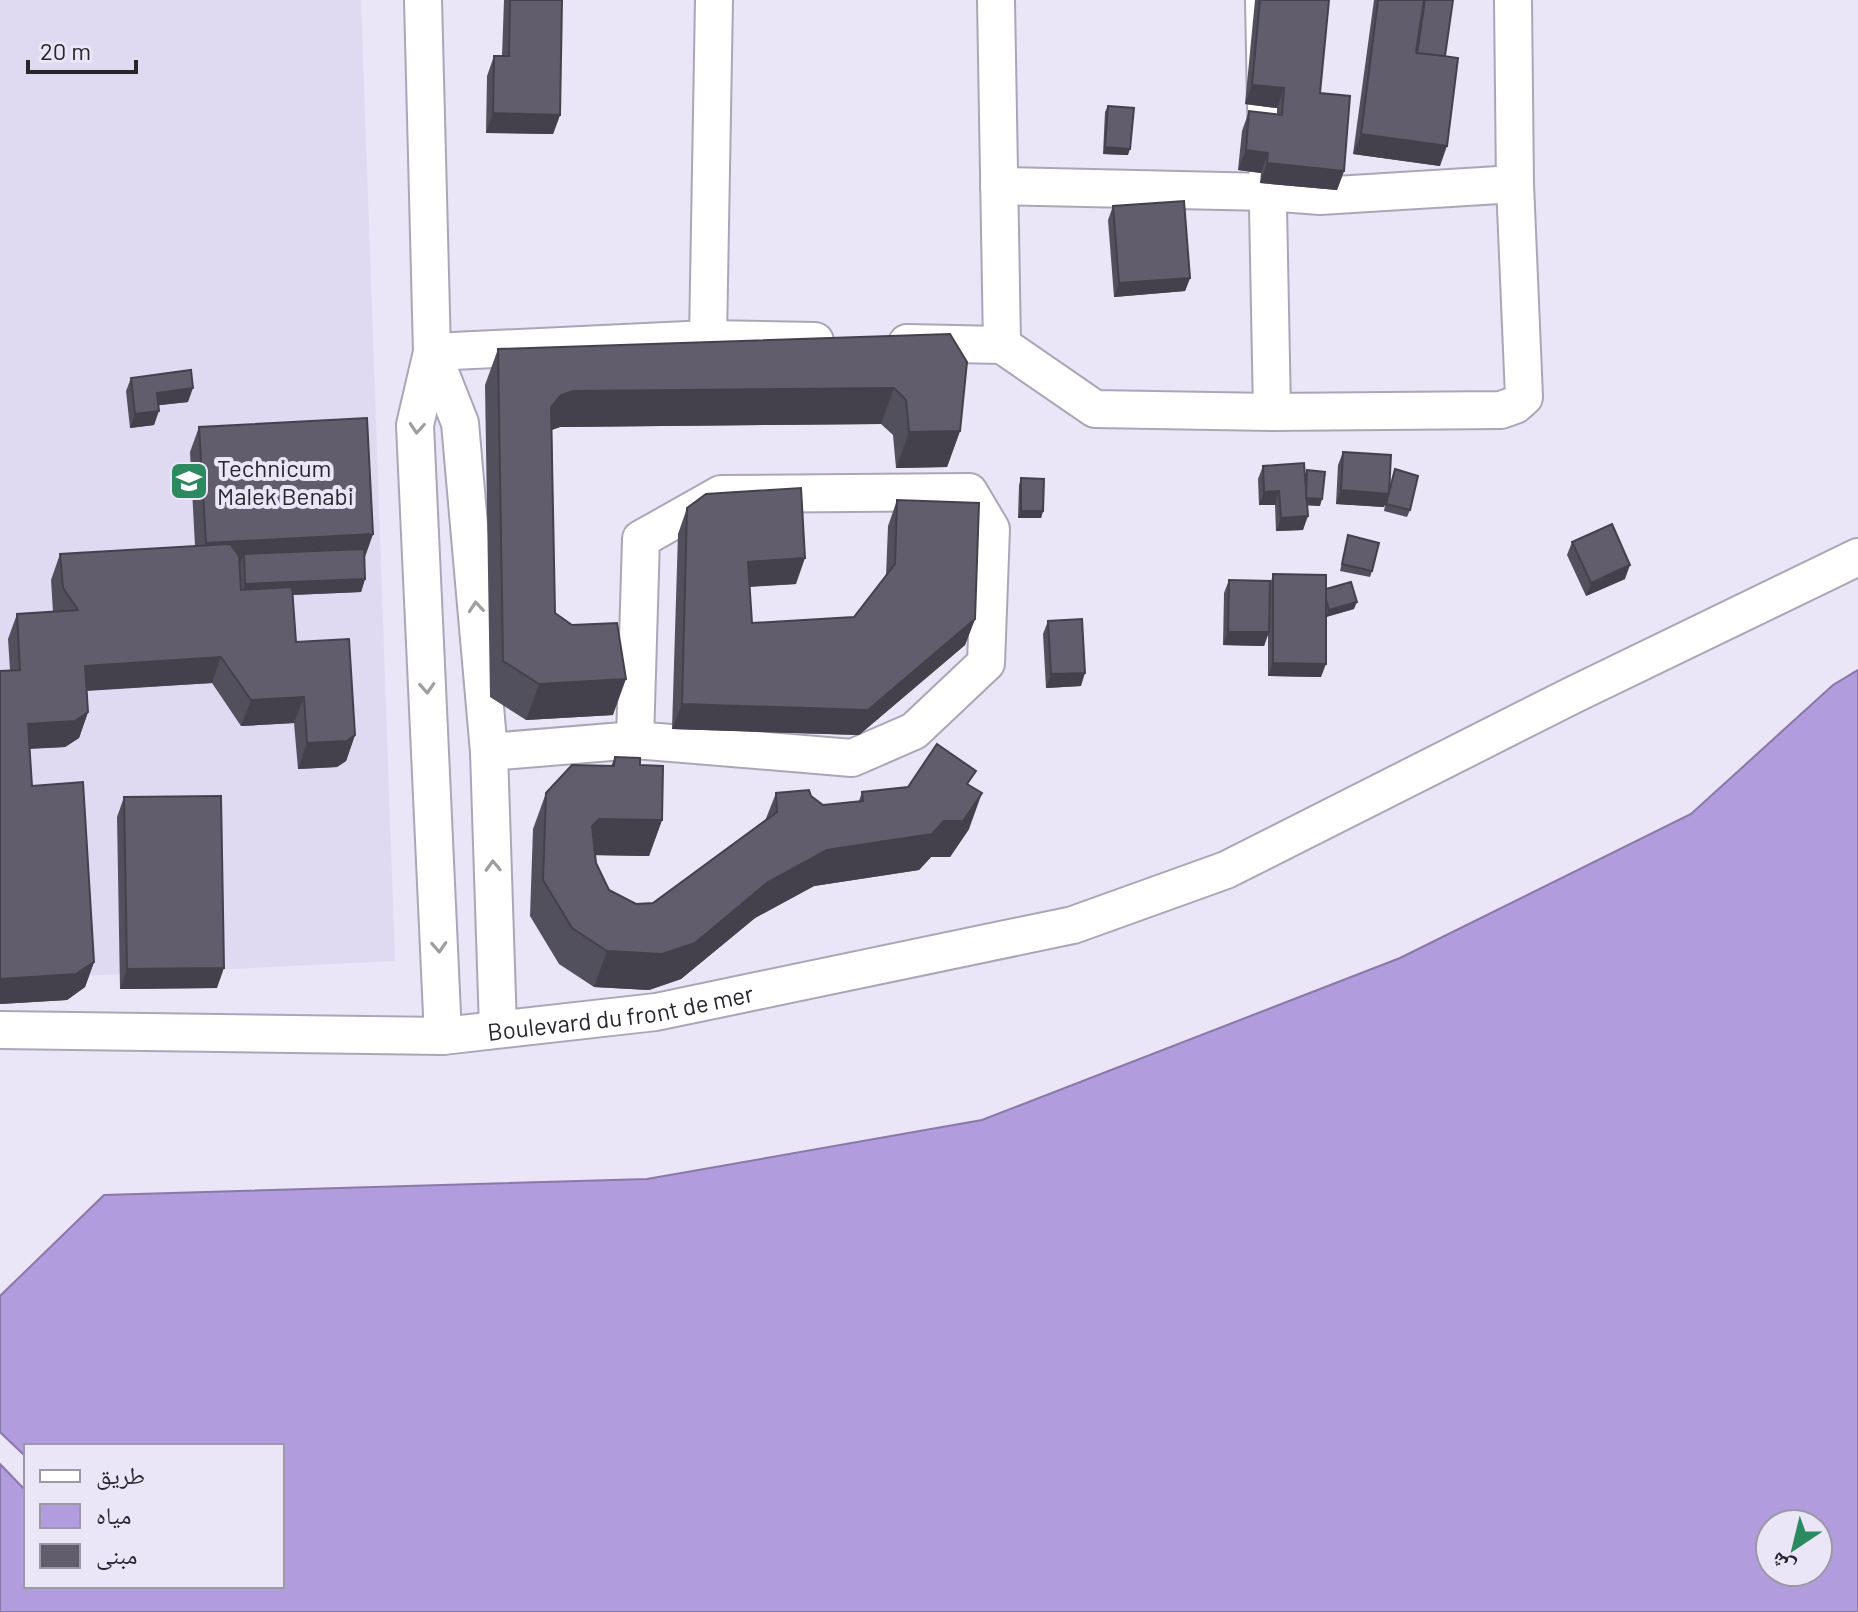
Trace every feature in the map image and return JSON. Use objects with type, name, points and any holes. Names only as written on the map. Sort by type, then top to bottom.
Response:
[{"type":"street","points":[[423,0],[432,352],[415,425],[443,1036]]},
{"type":"street","points":[[708,339],[714,0]]},
{"type":"street","points":[[996,0],[1002,345]]},
{"type":"street","points":[[1264,0],[1272,412]]},
{"type":"street","points":[[432,352],[708,339],[1002,345],[1095,409],[1272,412],[1501,410],[1515,405],[1524,397],[1515,184],[1513,0]]},
{"type":"street","points":[[999,186],[1320,196],[1515,184]]},
{"type":"street","points":[[432,352],[460,423],[489,752],[498,1028]]},
{"type":"street","points":[[489,752],[635,740],[852,758],[914,731],[986,663],[991,529],[969,492],[721,494],[641,539],[635,740]]},
{"type":"street","name":"Boulevard du front de mer","points":[[0,1030],[443,1036],[656,1012],[1057,928],[1226,870],[1573,695],[1858,557]]},
{"type":"shaded area","name":"Technicum Malek Benabi","points":[[0,0],[361,0],[395,961],[0,980]]},
{"type":"water","points":[[1858,670],[1858,1612],[0,1612],[0,1464],[24,1489],[24,1588],[284,1588],[284,1444],[24,1444],[24,1455],[0,1432],[0,1296],[104,1195],[647,1179],[982,1120],[1400,958],[1691,814],[1833,685]]},
{"type":"building","points":[[510,0],[562,0],[560,115],[493,113],[494,56],[509,56]]},
{"type":"building","points":[[1260,0],[1329,0],[1320,93],[1350,96],[1344,171],[1267,163],[1268,153],[1246,150],[1249,111],[1282,115],[1284,88],[1252,85]]},
{"type":"building","points":[[1378,0],[1424,0],[1416,52],[1458,58],[1447,146],[1361,134]]},
{"type":"building","points":[[1425,0],[1453,0],[1445,56],[1417,53]]},
{"type":"building","points":[[1108,106],[1134,108],[1130,149],[1105,147]]},
{"type":"building","points":[[1184,201],[1190,278],[1119,283],[1113,206]]},
{"type":"building","points":[[950,334],[967,362],[960,431],[909,432],[906,400],[894,388],[573,391],[561,395],[551,407],[555,613],[572,625],[617,623],[626,679],[539,684],[503,661],[498,349]]},
{"type":"building","points":[[191,370],[193,388],[157,393],[159,411],[135,414],[131,378]]},
{"type":"building","points":[[367,418],[373,534],[206,543],[199,427]]},
{"type":"building","points":[[1343,452],[1391,455],[1389,494],[1341,490]]},
{"type":"building","points":[[1304,463],[1308,516],[1281,518],[1279,491],[1264,492],[1263,466]]},
{"type":"building","points":[[1395,469],[1418,476],[1410,510],[1386,504]]},
{"type":"building","points":[[1307,470],[1325,472],[1322,499],[1306,498]]},
{"type":"building","points":[[1021,478],[1044,479],[1043,511],[1021,511]]},
{"type":"building","points":[[801,488],[805,558],[748,562],[752,623],[854,617],[895,564],[897,500],[979,503],[975,619],[868,710],[682,704],[687,508],[706,494]]},
{"type":"building","points":[[1612,524],[1630,565],[1591,583],[1572,542]]},
{"type":"building","points":[[1348,535],[1379,543],[1372,571],[1342,564]]},
{"type":"building","points":[[230,544],[239,556],[241,590],[292,587],[296,642],[349,639],[355,735],[347,741],[307,743],[304,697],[251,700],[221,657],[85,666],[88,712],[75,721],[28,724],[32,786],[83,782],[94,962],[76,974],[0,979],[0,671],[20,670],[17,614],[78,610],[63,588],[60,554]]},
{"type":"building","points":[[364,549],[365,579],[245,584],[244,554]]},
{"type":"building","points":[[1273,574],[1326,575],[1326,664],[1273,663]]},
{"type":"building","points":[[1229,580],[1270,581],[1269,632],[1228,632]]},
{"type":"building","points":[[1351,582],[1357,602],[1329,610],[1326,589]]},
{"type":"building","points":[[1082,619],[1085,673],[1051,674],[1048,621]]},
{"type":"building","points":[[937,744],[976,771],[967,784],[982,793],[963,821],[944,821],[932,834],[827,850],[768,882],[695,943],[662,954],[607,951],[572,928],[543,880],[546,793],[572,765],[614,766],[615,757],[640,758],[640,765],[663,766],[662,820],[599,819],[592,826],[596,863],[609,890],[636,904],[653,903],[777,812],[776,793],[809,790],[811,796],[823,805],[863,801],[862,792],[908,787]]},
{"type":"building","points":[[221,796],[224,968],[127,969],[124,797]]},
{"type":"place","name":"Technicum Malek Benabi","points":[[189,481]]}]
